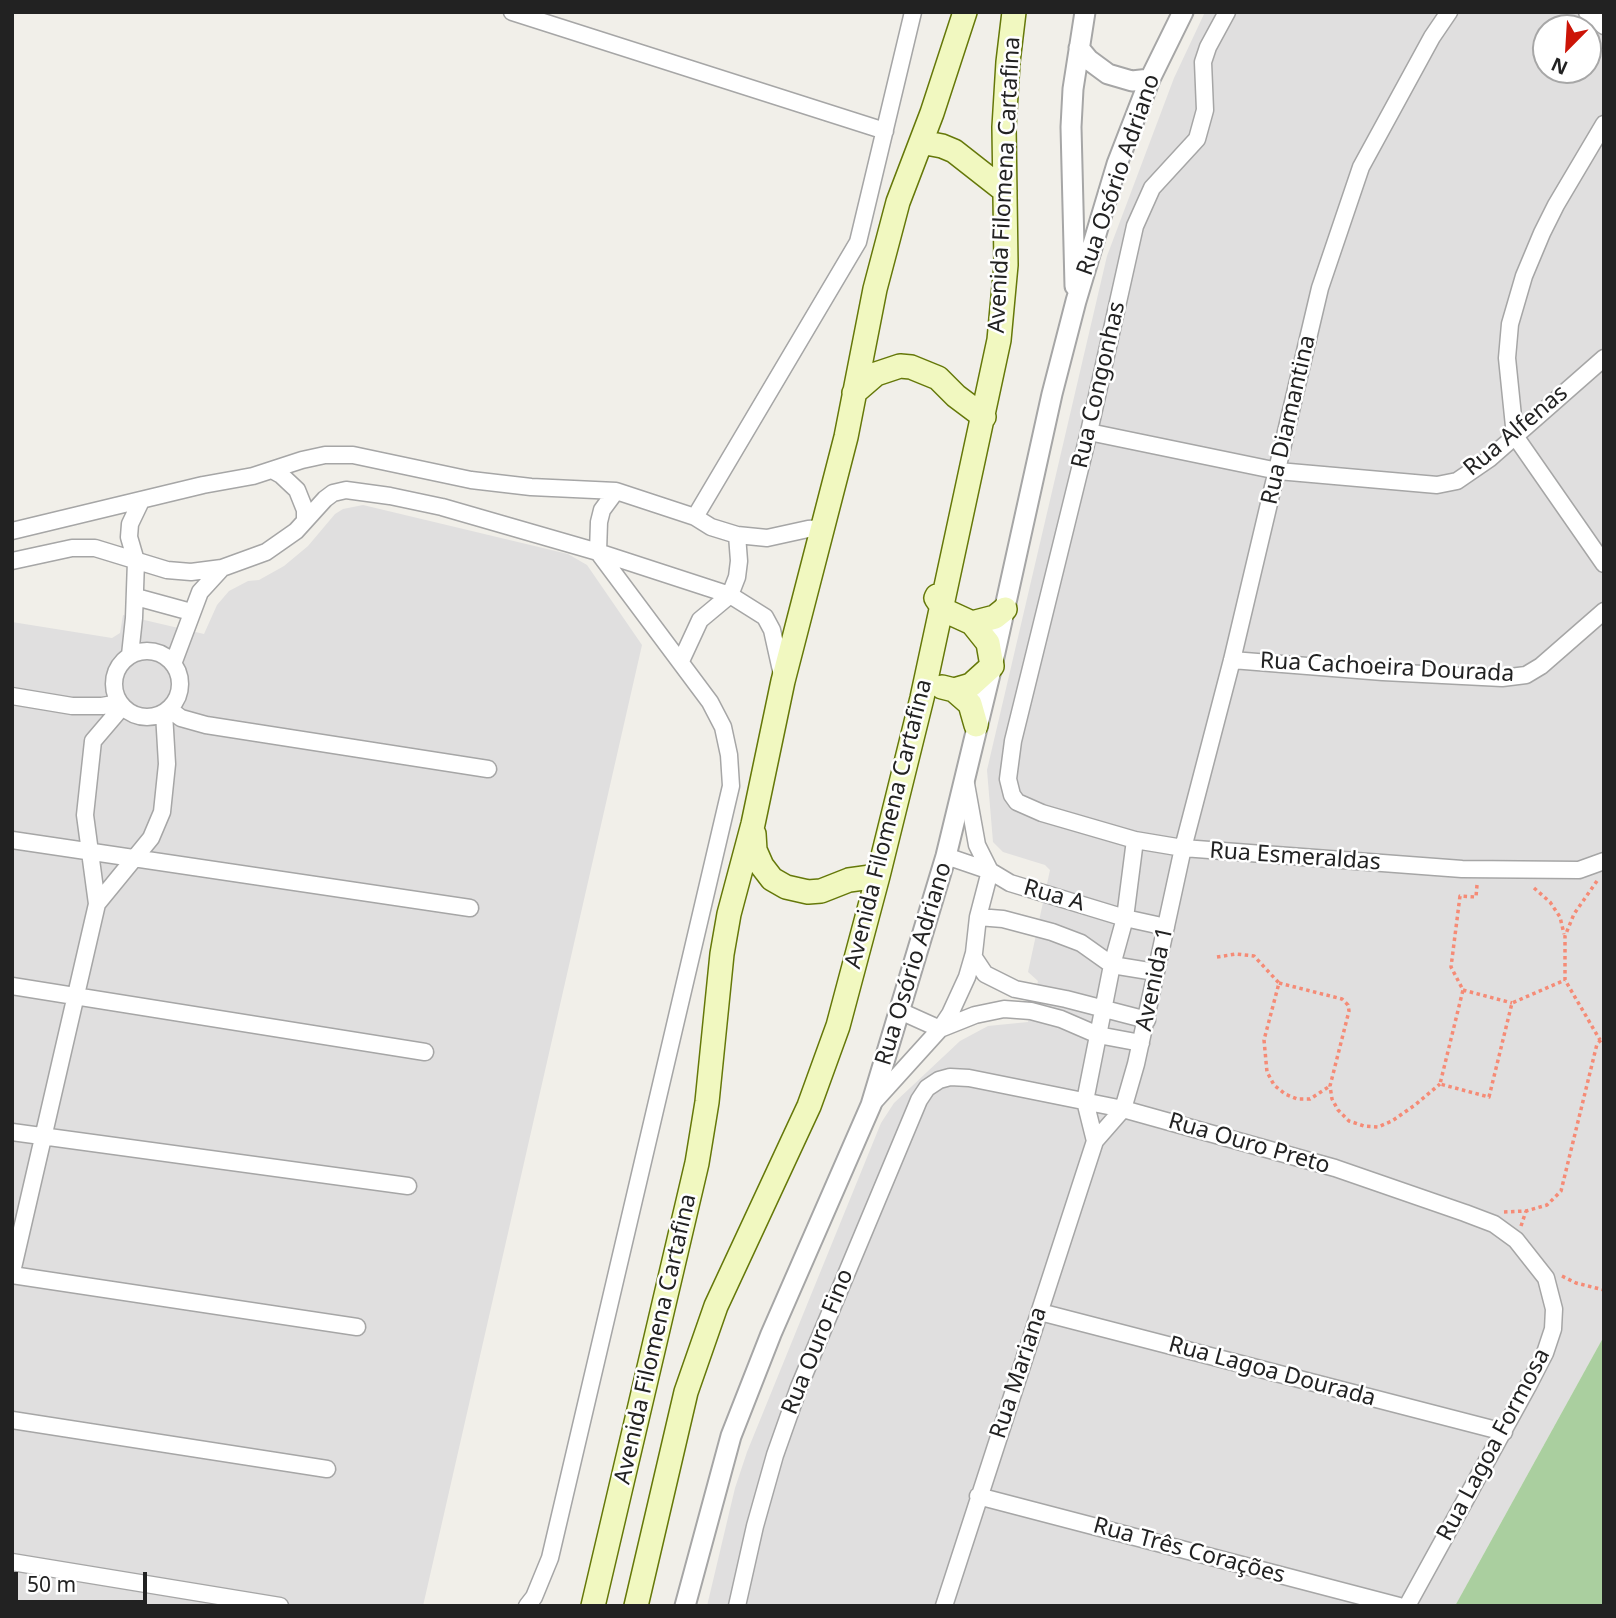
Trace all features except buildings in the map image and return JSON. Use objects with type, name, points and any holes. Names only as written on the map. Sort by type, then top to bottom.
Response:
[{"type":"main road","name":"Avenida Filomena Cartafina","points":[[593,1606],[697,1163],[712,1066],[726,927],[753,824],[783,681],[854,393],[881,264],[898,202],[965,12]]},
{"type":"main road","name":"Avenida Filomena Cartafina","points":[[636,1606],[686,1392],[716,1306],[809,1107],[838,1026],[922,698],[999,340],[1006,265],[1004,127],[1014,12]]},
{"type":"main road","points":[[921,142],[954,151],[1005,191]]},
{"type":"main road","points":[[854,393],[876,374],[900,366],[911,367],[937,378],[984,416]]},
{"type":"main road","points":[[922,698],[919,690],[932,687],[954,690],[971,685],[992,666],[988,642],[972,623],[954,617],[936,598],[946,588]]},
{"type":"main road","points":[[972,623],[995,617],[1005,609]]},
{"type":"main road","points":[[954,690],[970,704],[976,725]]},
{"type":"main road","points":[[753,824],[758,860],[772,879],[786,887],[808,892],[821,891],[849,880],[878,876]]},
{"type":"street","points":[[512,12],[885,131]]},
{"type":"street","points":[[695,517],[858,242],[913,12]]},
{"type":"street","name":"Rua Osório Adriano","points":[[1076,301],[1071,127],[1073,89],[1085,12]]},
{"type":"street","name":"Rua Osório Adriano","points":[[685,1606],[731,1436],[771,1334],[871,1105],[946,856],[992,666],[1052,394],[1076,301],[1117,164],[1150,79],[1183,12]]},
{"type":"street","name":"Rua Congonhas","points":[[1008,779],[1013,741],[1089,432],[1135,226],[1152,188],[1197,139],[1205,110],[1203,62],[1227,12]]},
{"type":"street","name":"Rua Diamantina","points":[[1183,848],[1232,660],[1320,288],[1361,167],[1432,37],[1449,12]]},
{"type":"street","points":[[1587,12],[1604,26]]},
{"type":"street","points":[[1079,48],[1089,61],[1108,74],[1132,81],[1150,79]]},
{"type":"street","points":[[1604,124],[1546,224],[1524,276],[1508,336],[1507,358],[1515,436],[1604,564]]},
{"type":"street","name":"Rua Alfenas","points":[[1089,432],[1278,471],[1437,485],[1457,481],[1470,473],[1604,358]]},
{"type":"street","points":[[12,531],[325,455],[353,455],[471,480],[531,487],[617,491],[695,517],[711,527],[737,535],[767,538],[808,528],[822,528]]},
{"type":"street","points":[[272,470],[297,490],[305,510],[305,521]]},
{"type":"street","points":[[12,561],[72,548],[95,548],[167,569],[191,572],[222,568],[266,552],[296,531],[333,493],[346,490],[390,495],[442,507],[598,552],[730,595],[765,617],[772,630],[783,681]]},
{"type":"street","points":[[527,1606],[534,1597],[550,1558],[731,786],[729,755],[723,727],[710,702],[598,552],[599,522],[603,510],[617,491]]},
{"type":"street","points":[[130,655],[136,597],[136,561],[131,549],[130,524],[141,501]]},
{"type":"street","points":[[681,662],[699,620],[730,595],[737,577],[739,561],[737,535]]},
{"type":"street","points":[[173,664],[200,592],[222,568]]},
{"type":"street","points":[[136,597],[191,612]]},
{"type":"street","name":"Rua Cachoeira Dourada","points":[[1232,660],[1502,678],[1526,674],[1541,666],[1604,611]]},
{"type":"street","points":[[141,651],[153,651],[173,664],[179,675],[180,687],[176,699],[166,711],[153,717],[142,717],[121,705],[114,693],[115,671],[121,662],[141,651]]},
{"type":"street","points":[[12,696],[72,706],[121,705]]},
{"type":"street","points":[[121,705],[93,741],[85,815],[97,904],[12,1273],[356,1327]]},
{"type":"street","points":[[166,711],[194,722],[227,729],[488,769]]},
{"type":"street","points":[[97,904],[151,838],[162,812],[167,764],[166,711]]},
{"type":"street","points":[[871,1105],[940,1029],[967,977],[973,956],[978,917],[990,871],[977,845],[964,775]]},
{"type":"street","name":"Rua Esmeraldas","points":[[1008,779],[1012,795],[1017,802],[1029,809],[1135,840],[1183,848],[1462,869],[1579,870],[1604,861]]},
{"type":"street","points":[[12,840],[470,908]]},
{"type":"street","points":[[1096,1141],[1085,1101],[1112,965],[1125,918],[1135,840]]},
{"type":"street","name":"Avenida 1","points":[[1123,1109],[1147,1020],[1183,848]]},
{"type":"street","name":"Rua A","points":[[946,856],[990,871],[1010,883],[1125,918],[1166,927]]},
{"type":"street","name":"Rua A","points":[[978,917],[1003,919],[1052,932],[1081,943],[1112,965]]},
{"type":"street","points":[[973,956],[985,974],[1006,985],[1147,1020]]},
{"type":"street","points":[[1112,965],[1155,972]]},
{"type":"street","points":[[12,986],[425,1052]]},
{"type":"street","points":[[900,1011],[940,1029],[975,1015],[1004,1009],[1031,1011],[1061,1019],[1098,1035],[1141,1043]]},
{"type":"street","name":"Rua Ouro Preto","points":[[927,1088],[950,1077],[969,1078],[1123,1109],[1335,1168],[1494,1224],[1516,1240],[1546,1278]]},
{"type":"street","name":"Rua Ouro Fino","points":[[737,1606],[758,1514],[799,1387],[907,1125],[927,1088]]},
{"type":"street","name":"Rua Mariana","points":[[944,1606],[1096,1141],[1123,1109]]},
{"type":"street","points":[[12,1132],[408,1186]]},
{"type":"street","name":"Rua Lagoa Formosa","points":[[1408,1606],[1545,1353],[1553,1329],[1554,1308],[1546,1278]]},
{"type":"street","name":"Rua Lagoa Dourada","points":[[1040,1312],[1504,1432]]},
{"type":"street","points":[[12,1420],[327,1469]]},
{"type":"street","name":"Rua Três Corações","points":[[978,1496],[1399,1606]]},
{"type":"street","points":[[12,1562],[280,1606]]},
{"type":"path","points":[[1587,881],[1604,876]]},
{"type":"path","points":[[1565,936],[1574,914],[1598,879]]},
{"type":"path","points":[[1217,957],[1236,954],[1254,956],[1279,983],[1342,999],[1348,1005],[1349,1012],[1330,1086],[1332,1099],[1349,1121],[1378,1127],[1403,1113],[1440,1084],[1463,990],[1451,967],[1460,896],[1476,897],[1477,884],[1489,885]]},
{"type":"path","points":[[1523,887],[1545,888]]},
{"type":"path","points":[[1501,1212],[1526,1212],[1547,1205],[1561,1191],[1602,1039],[1565,980],[1565,936],[1560,917],[1550,902],[1534,888]]},
{"type":"path","points":[[1463,990],[1512,1003],[1565,980]]},
{"type":"path","points":[[1279,983],[1264,1040],[1267,1072],[1274,1085],[1297,1099],[1310,1099],[1330,1086]]},
{"type":"path","points":[[1440,1084],[1489,1097],[1512,1003]]},
{"type":"path","points":[[1533,1260],[1576,1283],[1604,1290]]},
{"type":"shaded area","points":[[1205,12],[1604,12],[1604,1336],[1455,1606],[707,1606],[735,1488],[747,1452],[881,1123],[894,1103],[960,1041],[988,1026],[1028,1022],[1038,981],[1028,972],[1050,870],[1045,865],[1003,852],[993,842],[987,770],[1107,256],[1174,78]]},
{"type":"shaded area","points":[[363,505],[568,554],[587,565],[642,645],[423,1606],[12,1606],[12,622],[112,638],[120,633],[123,615],[204,634],[217,605],[229,591],[248,581],[259,580],[284,566],[308,546],[335,514],[343,509]]},
{"type":"green space","points":[[1604,1336],[1604,1606],[1455,1606]]}]
